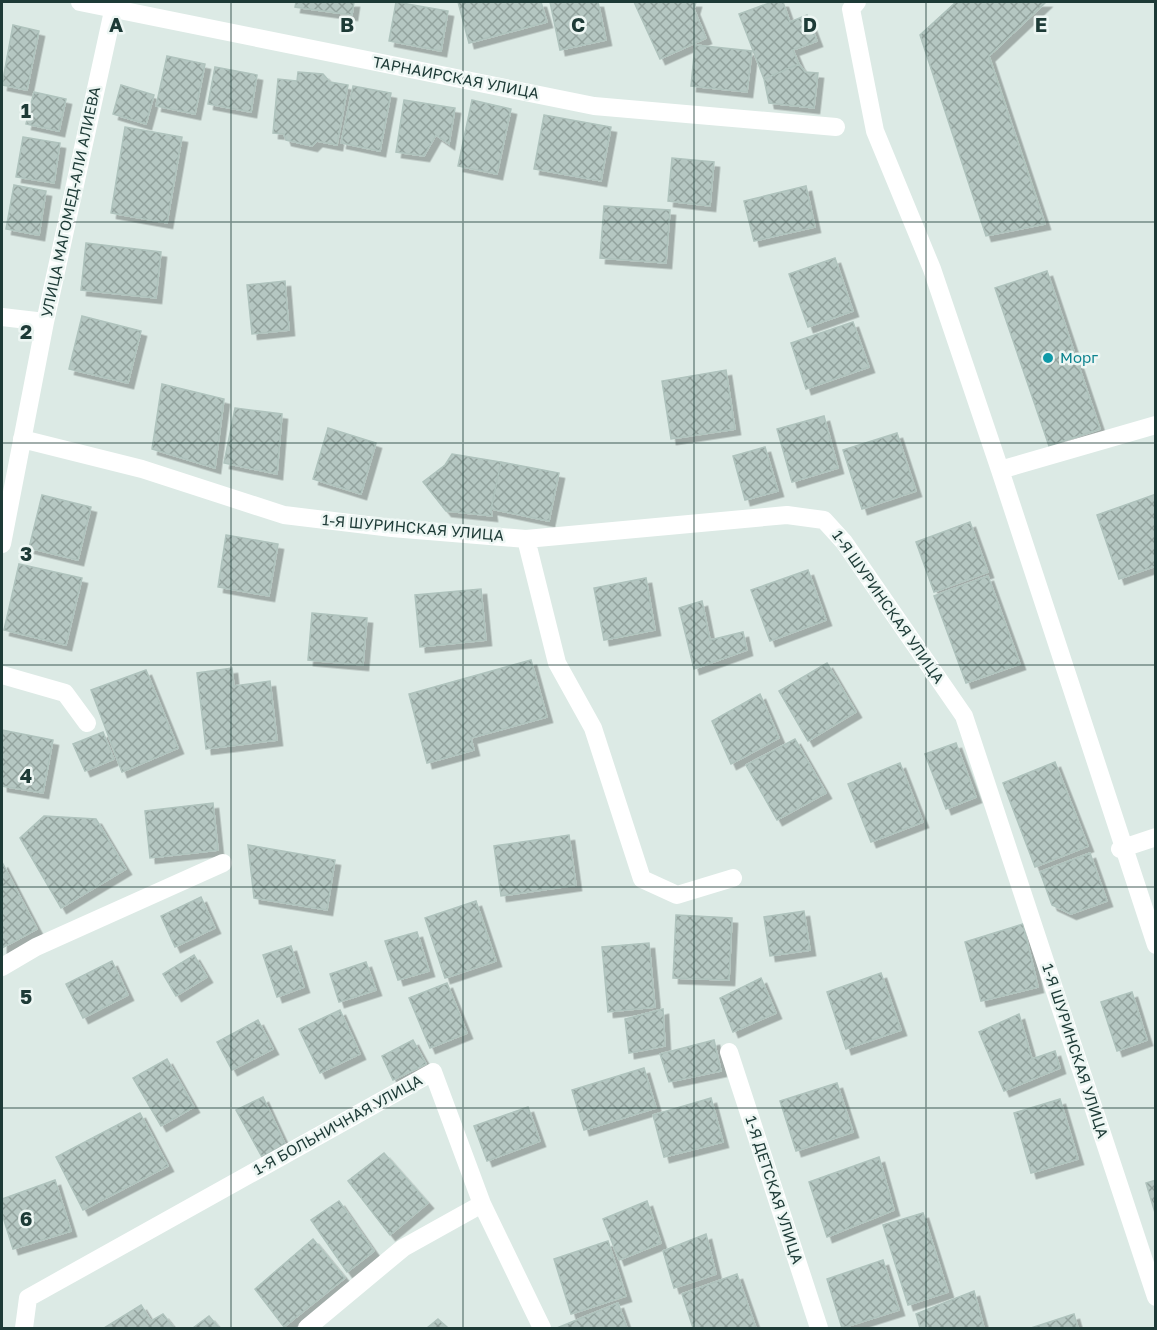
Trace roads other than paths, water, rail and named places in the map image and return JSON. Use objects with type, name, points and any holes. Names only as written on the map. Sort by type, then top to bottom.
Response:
[{"type":"street","name":"ТАРНАИРСКАЯ УЛИЦА","points":[[80,2],[114,5],[594,106],[836,127]]},
{"type":"street","points":[[857,2],[851,9],[875,131],[932,269],[1155,945]]},
{"type":"street","name":"УЛИЦА МАГОМЕД-АЛИ АЛИЕВА","points":[[2,544],[45,322],[114,5]]},
{"type":"street","points":[[2,317],[45,322]]},
{"type":"street","points":[[1000,470],[1155,425]]},
{"type":"street","name":"1-Я ШУРИНСКАЯ УЛИЦА","points":[[22,439],[142,469],[284,515],[392,528],[526,539],[787,515],[824,519],[844,542],[964,716],[1155,1297]]},
{"type":"street","points":[[526,539],[557,663],[592,728],[642,879],[677,895],[733,878]]},
{"type":"street","points":[[2,675],[65,693],[87,723]]},
{"type":"street","points":[[1122,848],[1155,837]]},
{"type":"street","points":[[2,967],[36,947],[223,863]]},
{"type":"street","name":"1-Я ДЕТСКАЯ УЛИЦА","points":[[729,1052],[819,1329]]},
{"type":"street","name":"1-Я БОЛЬНИЧНАЯ УЛИЦА","points":[[24,1329],[28,1298],[433,1072],[482,1203],[542,1329]]},
{"type":"street","points":[[307,1329],[403,1248],[482,1203]]},
{"type":"place","name":"Морг","points":[[1048,358]]}]
